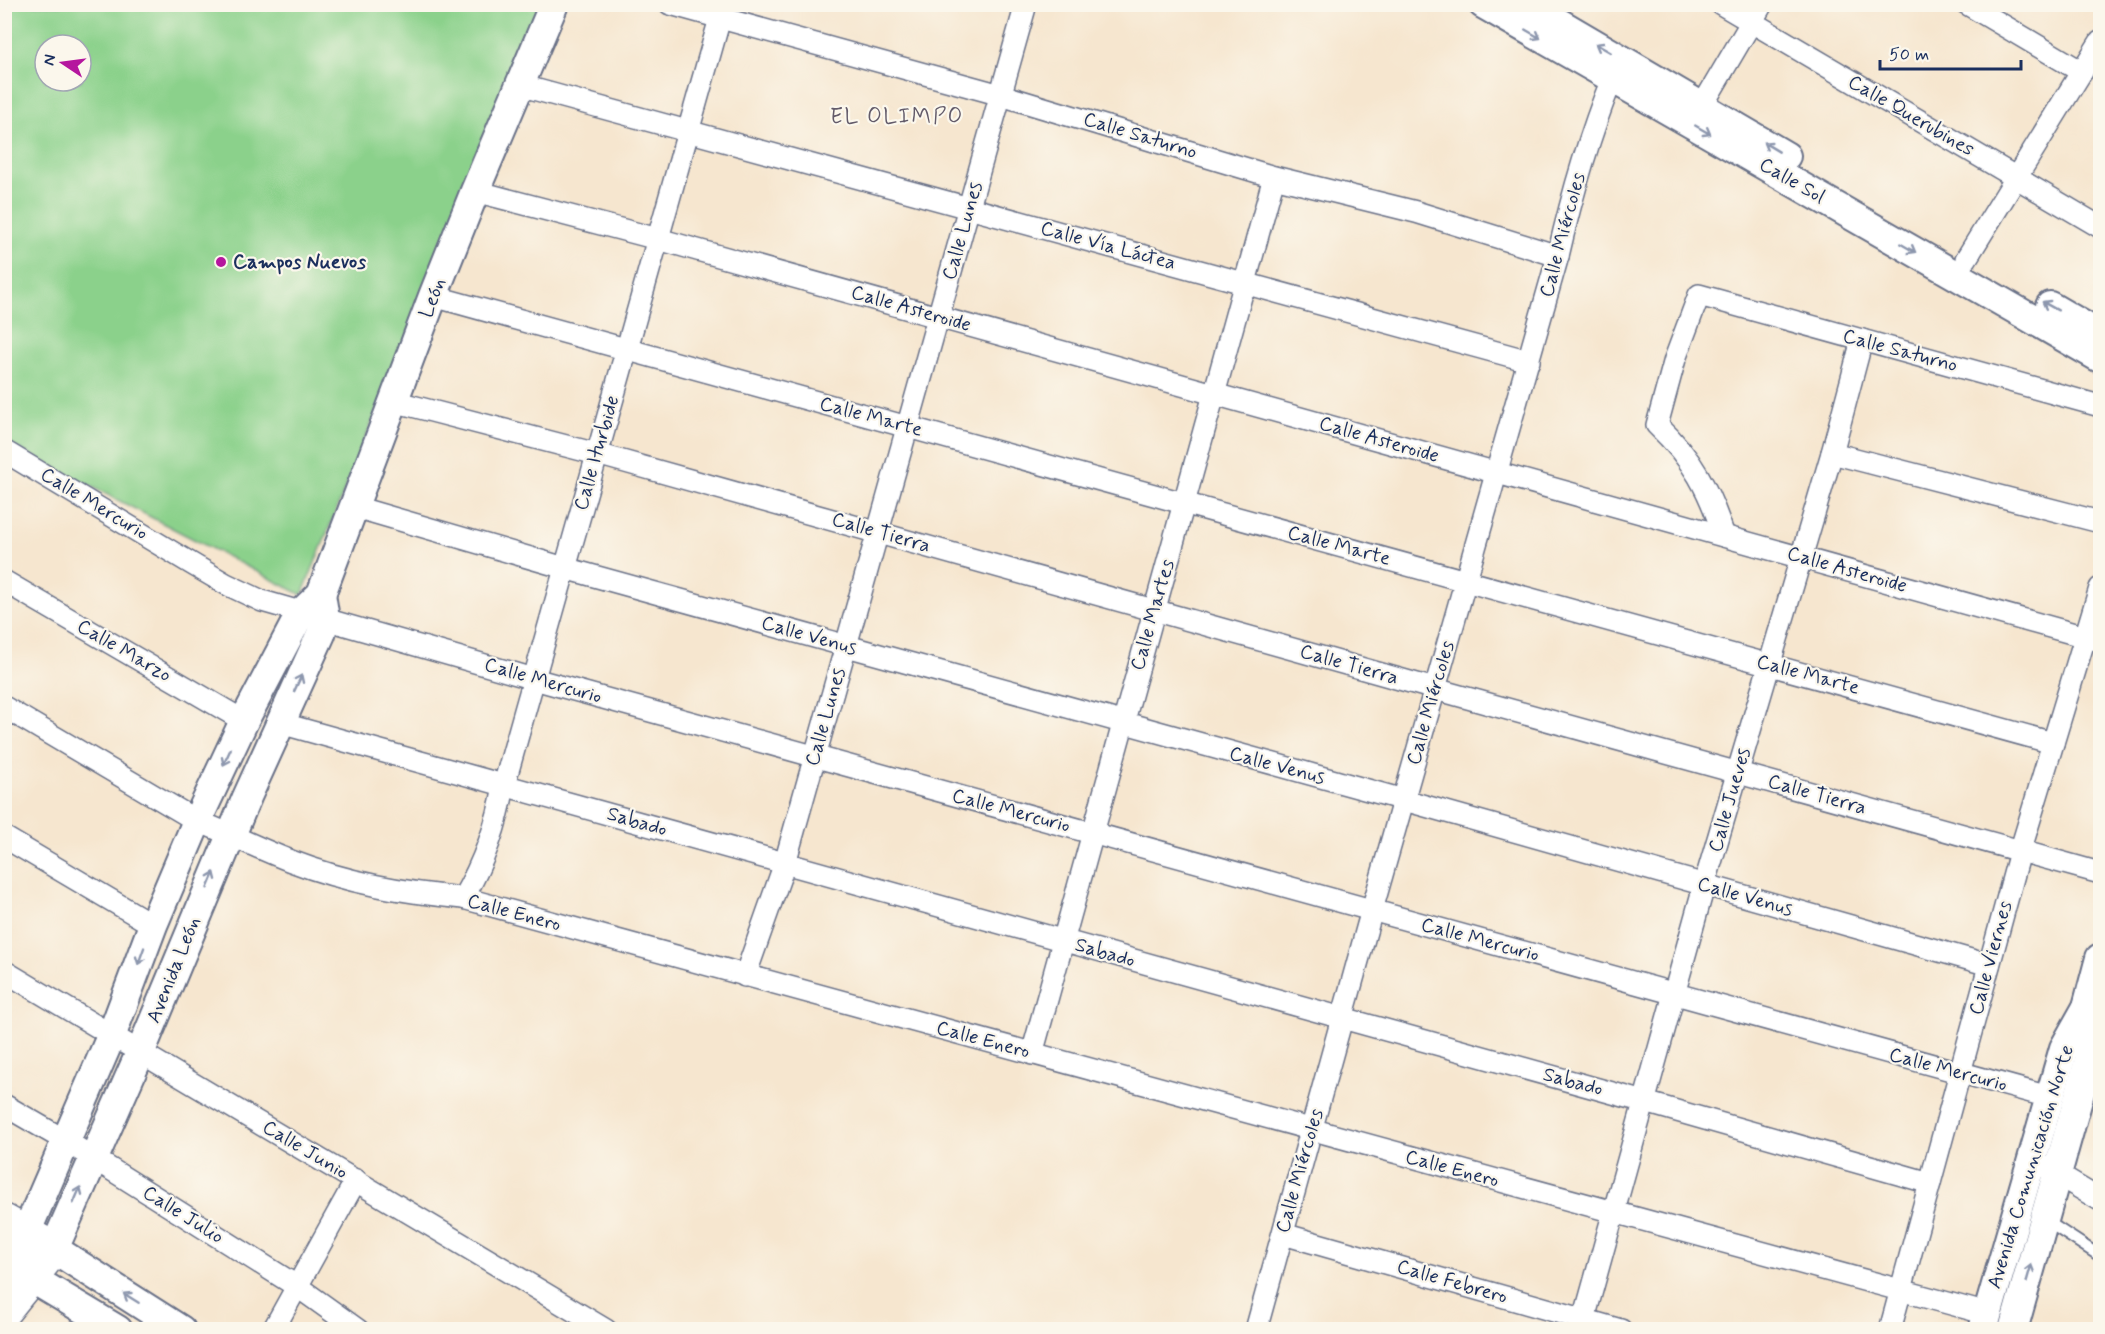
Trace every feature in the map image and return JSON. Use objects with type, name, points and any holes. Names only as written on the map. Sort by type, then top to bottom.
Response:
[{"type":"main road","points":[[15,1227],[54,1249]]},
{"type":"main road","name":"Avenida León","points":[[4,1311],[15,1227]]},
{"type":"main road","name":"Avenida León","points":[[11,1265],[54,1249]]},
{"type":"street","name":"León","points":[[316,609],[475,191],[554,4]]},
{"type":"street","name":"Calle Saturno","points":[[670,4],[722,11],[1274,177],[1416,212],[1558,256]]},
{"type":"street","name":"Calle Lunes","points":[[745,976],[785,863],[1026,4]]},
{"type":"street","name":"Calle Sol","points":[[1483,4],[2100,358]]},
{"type":"street","name":"Calle Sol","points":[[1527,4],[2100,335]]},
{"type":"street","name":"Calle Querubines","points":[[1721,4],[1756,13],[2016,177],[2100,227]]},
{"type":"street","points":[[1967,4],[2082,72]]},
{"type":"street","name":"Calle Iturbide","points":[[462,898],[478,872],[499,815],[504,785],[722,11]]},
{"type":"street","points":[[1702,106],[1756,13]]},
{"type":"street","points":[[1966,259],[2100,42]]},
{"type":"street","name":"Calle Miércoles","points":[[1256,1329],[1372,910],[1529,361],[1581,166],[1612,79]]},
{"type":"street","name":"Calle Vía Láctea","points":[[519,85],[1529,361]]},
{"type":"street","name":"Calle Martes","points":[[1032,1054],[1274,177]]},
{"type":"street","name":"Calle Asteroide","points":[[475,191],[939,317],[2094,639]]},
{"type":"street","name":"Calle Saturno","points":[[1724,536],[1707,489],[1694,466],[1658,425],[1675,359],[1699,295],[2100,406]]},
{"type":"street","name":"Calle Marte","points":[[434,296],[2053,742]]},
{"type":"street","name":"Calle Jueves","points":[[1583,1324],[1704,886],[1802,558],[1862,340]]},
{"type":"street","name":"Calle Tierra","points":[[393,402],[597,454],[2100,873]]},
{"type":"street","name":"Calle Mercurio","points":[[4,451],[226,584],[262,601],[316,609],[534,679],[2049,1097]]},
{"type":"street","points":[[1832,453],[2100,522]]},
{"type":"street","name":"Calle Venus","points":[[355,507],[565,568],[1404,800],[1989,966]]},
{"type":"street","name":"Calle Marzo","points":[[4,581],[244,721]]},
{"type":"street","name":"Calle Viernes","points":[[1890,1329],[2020,852],[2053,742],[2094,639],[2100,588]]},
{"type":"street","name":"Avenida León","points":[[15,1227],[66,1141],[112,1034],[153,925],[197,820],[244,721],[316,609]]},
{"type":"street","name":"Avenida León","points":[[54,1249],[141,1051],[231,834],[321,634],[316,609]]},
{"type":"street","name":"Calle Enero","points":[[4,707],[197,820],[289,861],[346,880],[403,892],[462,898],[1901,1290],[1986,1322]]},
{"type":"street","name":"Sabado","points":[[280,723],[1930,1183]]},
{"type":"street","points":[[4,837],[153,925]]},
{"type":"street","name":"Avenida Comunicación Norte","points":[[1986,1322],[2064,1048],[2087,1008],[2100,958]]},
{"type":"street","name":"Calle Junio","points":[[4,971],[606,1329]]},
{"type":"street","name":"Avenida Comunicación Norte","points":[[2013,1329],[2057,1174],[2095,1058],[2087,1008]]},
{"type":"street","name":"Calle Julio","points":[[4,1105],[66,1141],[298,1287],[358,1329]]},
{"type":"street","points":[[2032,1158],[2100,1200]]},
{"type":"street","points":[[273,1329],[356,1180]]},
{"type":"street","name":"Calle Febrero","points":[[1283,1234],[1583,1324],[1621,1329]]},
{"type":"street","points":[[54,1249],[181,1329]]},
{"type":"street","points":[[11,1265],[118,1329]]},
{"type":"lane","points":[[2044,1220],[2100,1256]]},
{"type":"green space","name":"Campos Nuevos","points":[[4,5],[541,5],[302,595],[5,442]]},
{"type":"place","name":"Campos Nuevos","points":[[221,262]]},
{"type":"district","name":"EL OLIMPO","points":[[897,117]]}]
